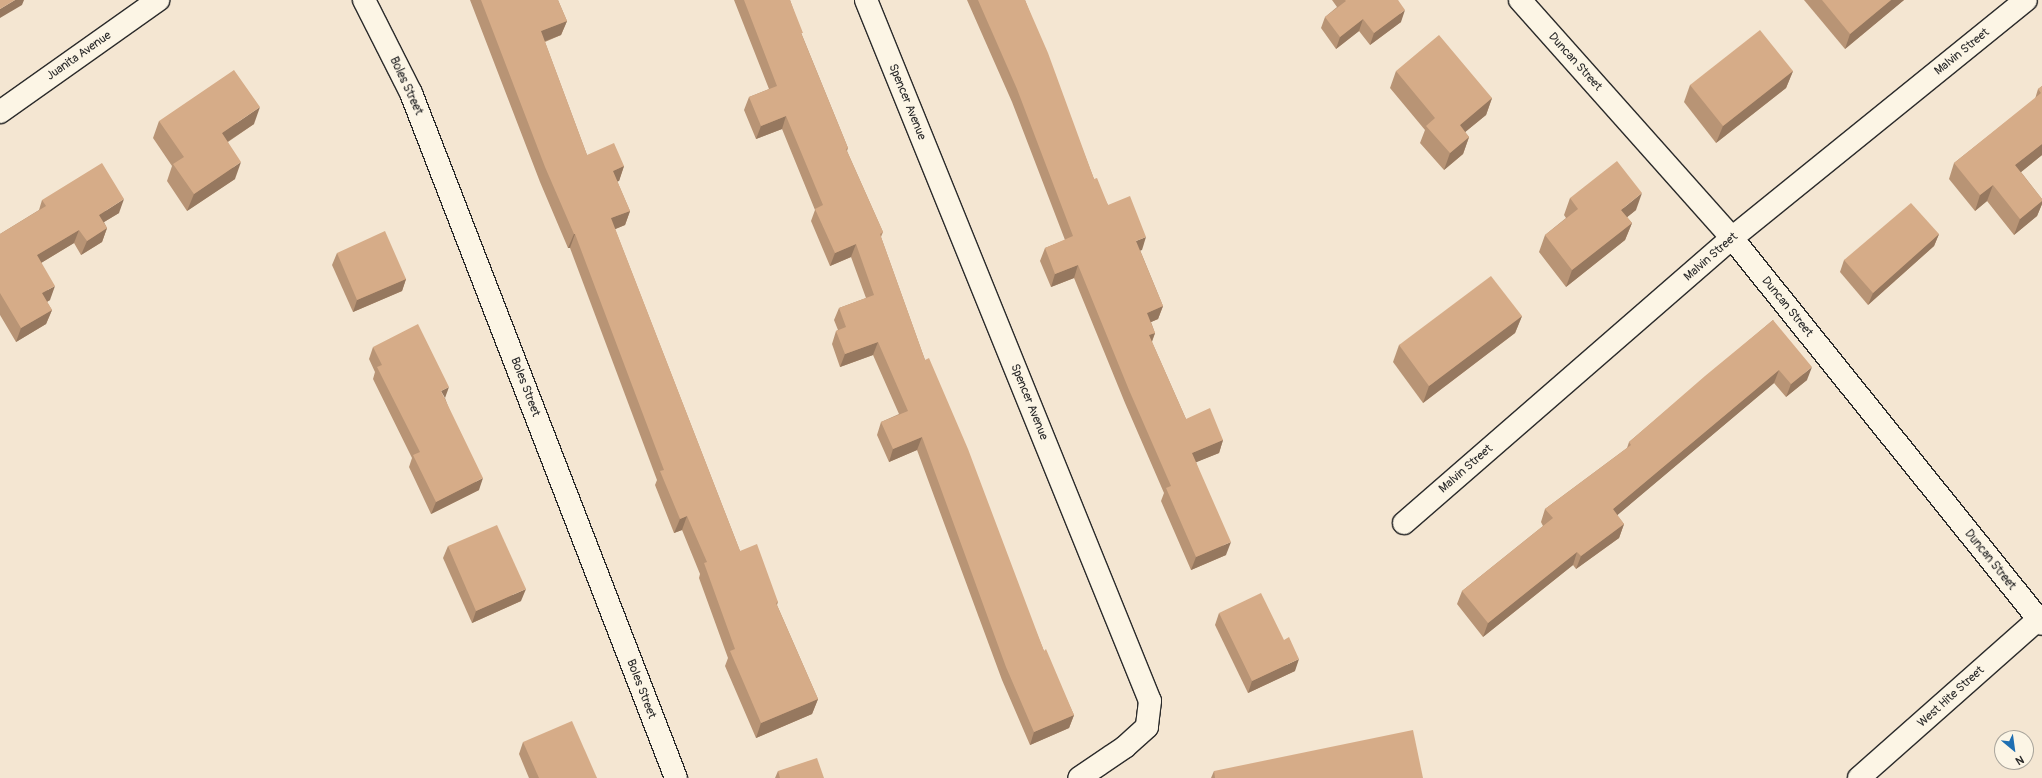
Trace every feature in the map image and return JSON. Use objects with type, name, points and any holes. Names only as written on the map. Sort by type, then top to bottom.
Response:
[{"type":"street","name":"Juanita Avenue","points":[[0,112],[158,0]]},
{"type":"street","name":"Boles Street","points":[[364,0],[411,92],[676,778]]},
{"type":"street","name":"Spencer Avenue","points":[[866,0],[1150,701],[1148,727],[1125,747],[1079,778]]},
{"type":"street","name":"Duncan Street","points":[[1520,0],[1732,238],[2041,620]]},
{"type":"street","name":"Malvin Street","points":[[1404,523],[1732,238],[2026,0]]},
{"type":"street","name":"West Hite Street","points":[[1860,778],[2041,620]]},
{"type":"building","points":[[0,0],[15,0],[0,9]]},
{"type":"building","points":[[481,0],[558,0],[567,21],[541,31],[587,155],[614,143],[624,166],[613,171],[630,211],[611,218],[740,551],[757,544],[778,602],[776,603],[818,699],[761,723],[730,651],[735,649],[704,563],[707,562],[687,516],[680,519],[660,471],[664,470],[575,234],[545,167]]},
{"type":"building","points":[[744,0],[790,0],[803,33],[801,33],[848,148],[846,149],[883,232],[880,234],[925,360],[929,358],[968,449],[1044,651],[1046,649],[1074,715],[1034,732],[1006,667],[922,437],[893,449],[881,422],[908,411],[878,342],[845,354],[836,331],[846,327],[839,308],[874,295],[856,244],[835,253],[815,209],[823,205],[786,116],[761,126],[749,97],[777,86]]},
{"type":"building","points":[[978,0],[1025,0],[1048,53],[1094,179],[1097,178],[1108,205],[1130,196],[1146,237],[1136,241],[1163,306],[1147,313],[1155,333],[1149,335],[1186,419],[1210,408],[1223,440],[1192,453],[1231,542],[1196,557],[1166,488],[1171,486],[1129,390],[1078,265],[1055,274],[1045,248],[1073,236],[1017,89]]},
{"type":"building","points":[[1345,0],[1398,0],[1405,10],[1374,33],[1363,19],[1340,37],[1325,17],[1346,1]]},
{"type":"building","points":[[1822,0],[1891,0],[1850,34]]},
{"type":"building","points":[[1760,30],[1793,71],[1723,126],[1690,85]]},
{"type":"building","points":[[1439,35],[1492,98],[1460,125],[1469,137],[1450,153],[1426,126],[1435,118],[1396,71]]},
{"type":"building","points":[[234,70],[260,107],[222,133],[241,162],[194,194],[173,164],[184,157],[159,121]]},
{"type":"building","points":[[2042,86],[2042,144],[2015,165],[2042,199],[2042,201],[2020,219],[1993,185],[1980,195],[1954,163],[2041,93],[2038,89]]},
{"type":"building","points":[[1617,161],[1642,193],[1621,210],[1632,223],[1572,270],[1545,235],[1578,209],[1570,198]]},
{"type":"building","points":[[102,163],[124,199],[99,215],[107,228],[87,241],[79,230],[37,255],[55,286],[42,293],[52,310],[21,328],[0,293],[0,234],[46,206],[42,200]]},
{"type":"building","points":[[1911,203],[1939,234],[1873,293],[1844,260]]},
{"type":"building","points":[[385,231],[406,279],[357,300],[337,253]]},
{"type":"building","points":[[1491,276],[1522,316],[1429,386],[1399,345]]},
{"type":"building","points":[[1773,320],[1812,367],[1791,384],[1779,370],[1613,509],[1624,524],[1581,556],[1577,552],[1488,623],[1462,591],[1553,518],[1545,509],[1631,445],[1629,442],[1705,376]]},
{"type":"building","points":[[418,324],[449,387],[441,391],[483,478],[436,502],[413,455],[420,452],[377,367],[382,365],[373,347]]},
{"type":"building","points":[[497,525],[526,589],[476,611],[448,546]]},
{"type":"building","points":[[1261,593],[1284,640],[1289,637],[1299,659],[1252,681],[1219,613]]},
{"type":"building","points":[[572,721],[597,778],[539,778],[523,742]]},
{"type":"building","points":[[1413,730],[1423,778],[1215,778],[1214,771]]},
{"type":"building","points":[[817,758],[824,778],[780,778],[778,771]]}]
